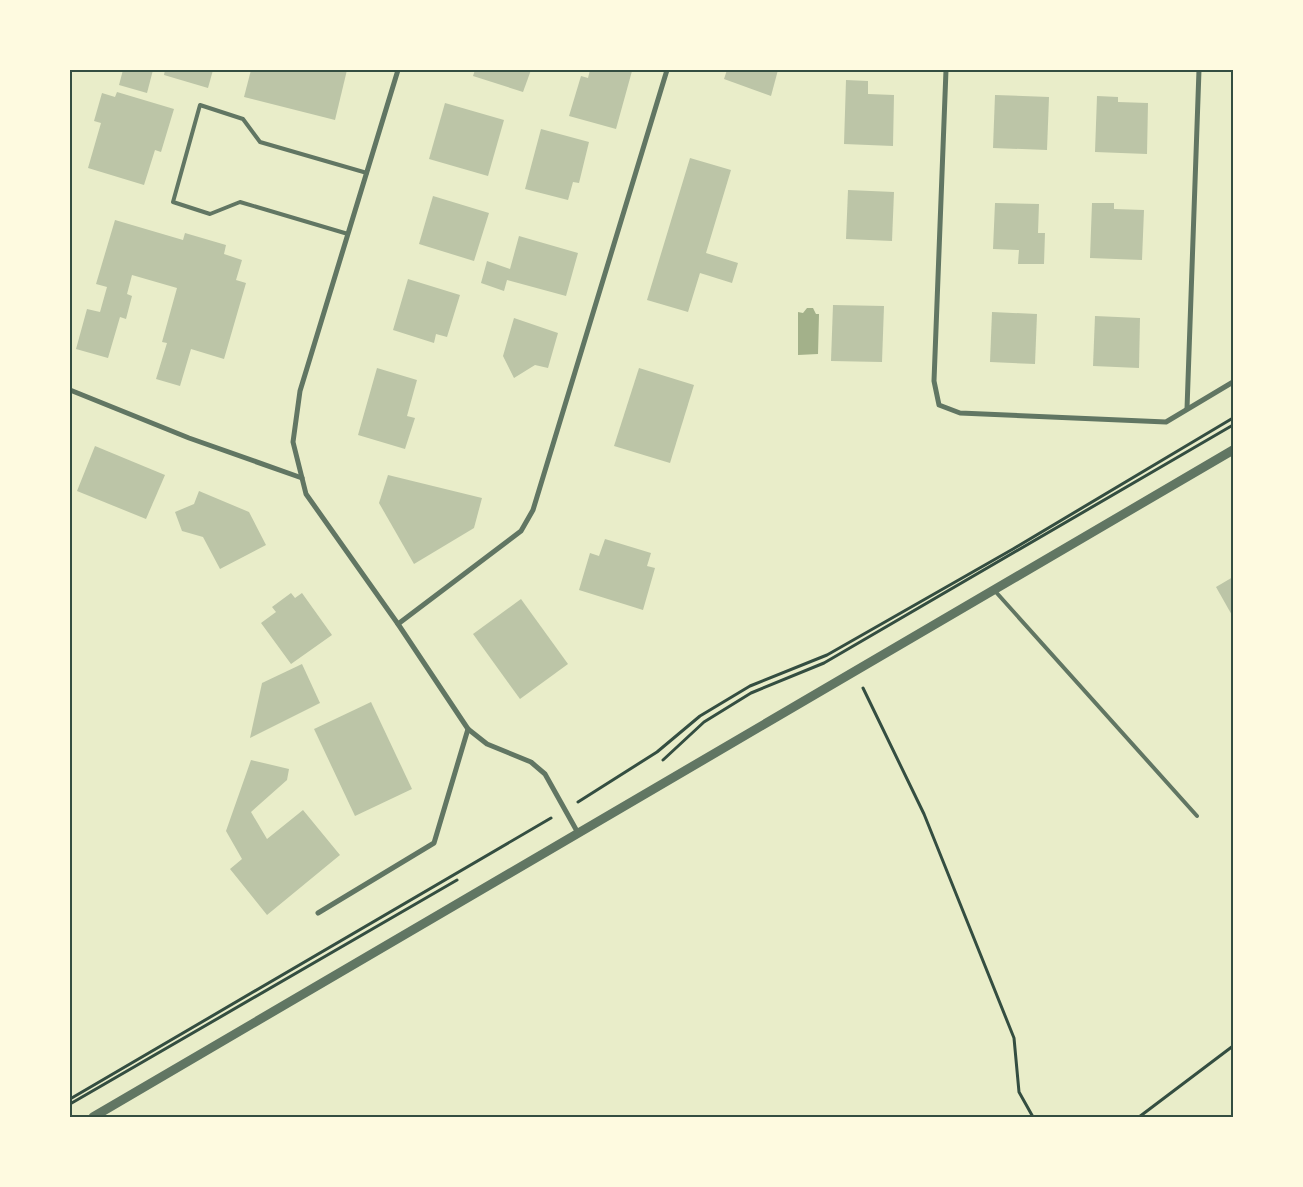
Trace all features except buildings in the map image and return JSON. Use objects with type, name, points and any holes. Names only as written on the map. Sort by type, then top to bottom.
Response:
[{"type":"street","points":[[398,70],[300,392],[293,442],[306,494],[398,624],[468,730],[487,744],[531,762],[545,774],[578,833]]},
{"type":"street","points":[[398,624],[521,531],[533,510],[667,70]]},
{"type":"street","points":[[946,70],[934,381],[939,405],[960,413],[1166,422],[1233,382]]},
{"type":"street","points":[[1188,409],[1200,70]]},
{"type":"street","points":[[70,390],[189,438],[302,478]]},
{"type":"street","points":[[93,1117],[1233,450]]},
{"type":"street","points":[[318,912],[434,843],[468,730]]},
{"type":"lane","points":[[348,234],[240,202],[210,214],[173,202],[200,105],[243,119],[260,142],[367,172]]},
{"type":"lane","points":[[994,590],[1197,816]]},
{"type":"path","points":[[70,1099],[565,810],[657,752],[700,716],[750,686],[827,655],[1013,549],[1233,418]]},
{"type":"path","points":[[657,763],[664,759],[704,722],[751,694],[824,664],[1233,425]]},
{"type":"path","points":[[854,671],[924,814],[1014,1038],[1019,1092],[1033,1117]]},
{"type":"path","points":[[70,1104],[457,880]]},
{"type":"path","points":[[1139,1117],[1233,1046]]},
{"type":"shaded area","points":[[807,308],[813,308],[816,314],[819,314],[818,354],[798,355],[798,312],[803,313]]}]
